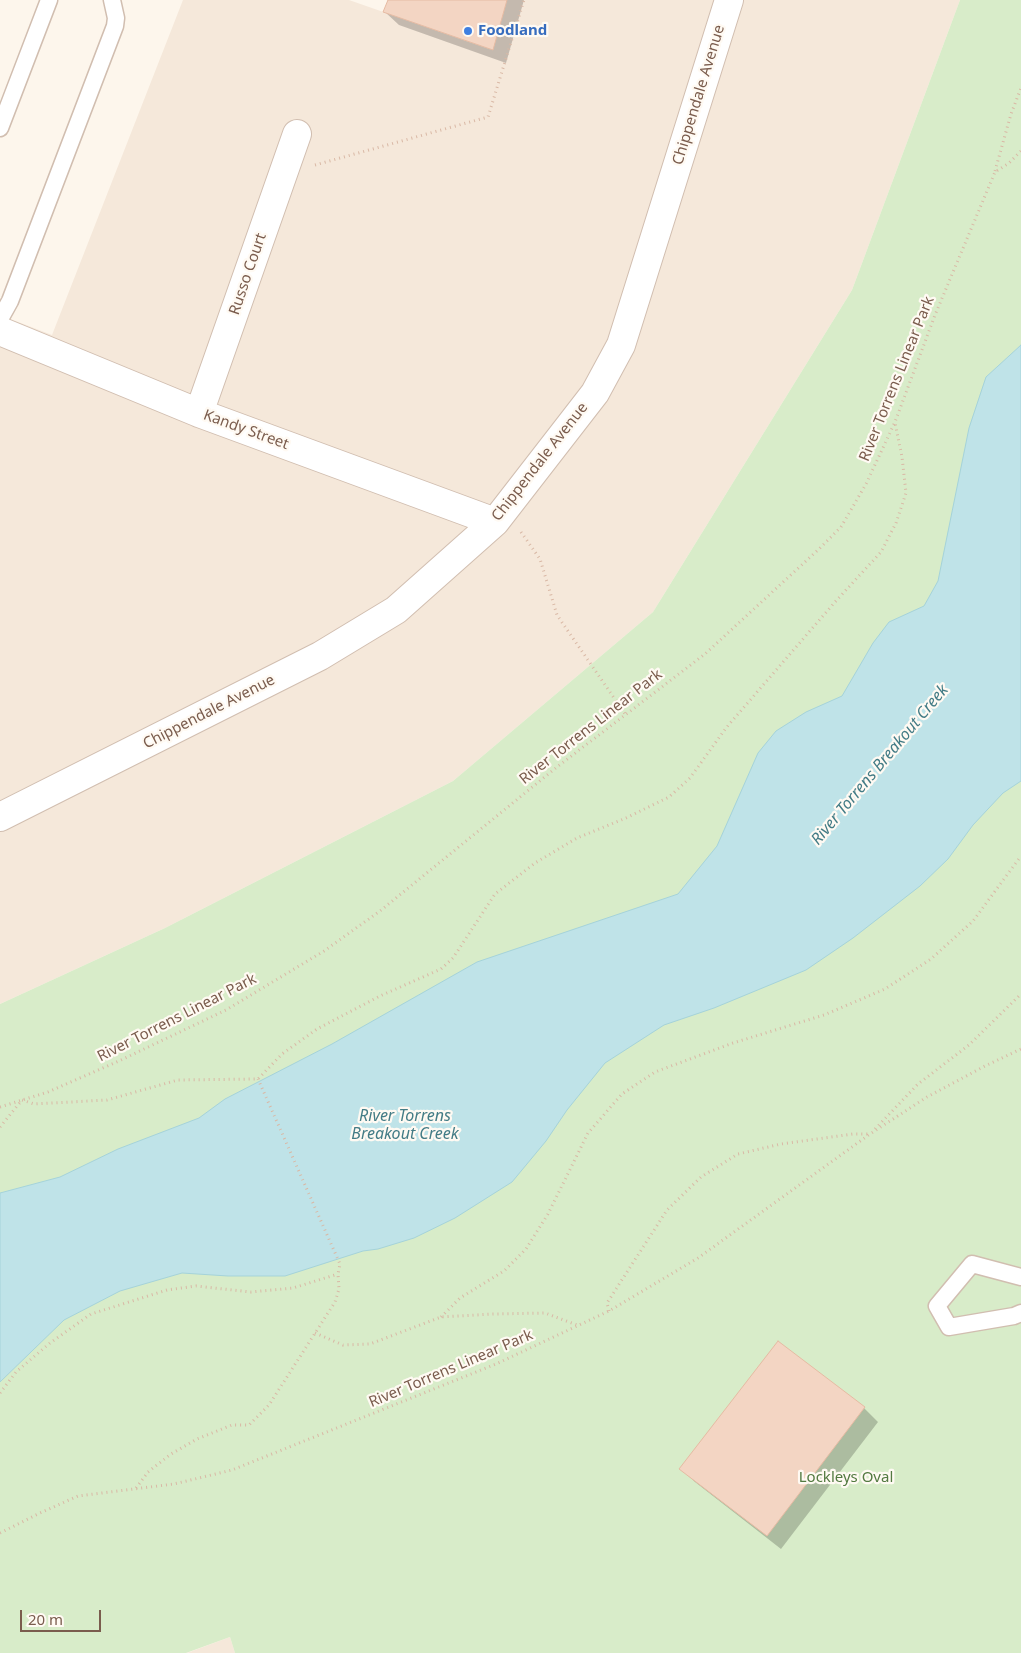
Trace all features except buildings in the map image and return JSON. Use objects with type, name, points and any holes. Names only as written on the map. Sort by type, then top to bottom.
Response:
[{"type":"street","name":"Chippendale Avenue","points":[[0,817],[320,656],[396,610],[500,515],[595,393],[621,345],[729,0]]},
{"type":"street","name":"Russo Court","points":[[199,413],[296,134]]},
{"type":"street","name":"Kandy Street","points":[[0,332],[199,413],[500,515]]},
{"type":"lane","points":[[0,128],[49,0]]},
{"type":"lane","points":[[0,319],[10,301],[115,26],[116,18],[112,0]]},
{"type":"lane","points":[[1021,1277],[972,1264],[937,1306],[949,1327],[1014,1316],[1021,1313]]},
{"type":"path","points":[[283,173],[488,117],[524,0]]},
{"type":"path","name":"River Torrens Linear Park","points":[[0,1107],[48,1092],[226,1010],[324,952],[380,911],[556,767],[704,654],[818,549],[840,527],[866,484],[895,422],[935,315],[994,172],[1011,114],[1021,88]]},
{"type":"path","points":[[994,172],[1009,163],[1021,151]]},
{"type":"path","points":[[0,1127],[22,1100],[34,1104],[107,1100],[178,1080],[258,1079],[282,1054],[317,1029],[380,996],[441,968],[453,958],[495,894],[535,863],[577,838],[626,818],[669,797],[690,778],[726,728],[881,552],[896,523],[906,493],[902,457],[895,422]]},
{"type":"path","points":[[500,515],[540,559],[557,615],[625,714]]},
{"type":"path","points":[[442,1317],[460,1298],[504,1272],[526,1249],[548,1214],[588,1133],[622,1094],[655,1072],[733,1043],[824,1015],[885,989],[931,959],[973,921],[1021,856]]},
{"type":"path","name":"River Torrens Linear Park","points":[[870,1134],[918,1084],[969,1045],[1021,994]]},
{"type":"path","name":"River Torrens Linear Park","points":[[0,1533],[40,1512],[78,1496],[174,1484],[232,1470],[496,1364],[578,1326],[609,1311],[698,1258],[870,1134],[927,1097],[1021,1049]]},
{"type":"path","points":[[136,1489],[148,1472],[171,1454],[197,1439],[232,1425],[249,1425],[269,1405],[335,1302],[339,1289],[338,1274],[340,1264],[258,1079]]},
{"type":"path","points":[[609,1311],[606,1302],[667,1210],[701,1178],[738,1154],[781,1144],[853,1134],[870,1134]]},
{"type":"path","points":[[0,1392],[16,1372],[50,1343],[91,1314],[167,1290],[196,1286],[251,1292],[293,1288],[338,1274]]},
{"type":"path","points":[[315,1333],[343,1345],[370,1344],[442,1317],[545,1314],[578,1326]]},
{"type":"shaded area","points":[[183,0],[349,0],[492,50],[507,0],[960,0],[852,290],[653,612],[453,781],[165,928],[0,1004],[0,315],[52,335]]},
{"type":"shaded area","points":[[230,1637],[235,1653],[187,1653]]},
{"type":"green space","name":"Lockleys Oval","points":[[960,0],[1021,0],[1021,1653],[235,1653],[230,1637],[186,1653],[0,1653],[0,1004],[165,928],[453,781],[653,612],[852,290]]},
{"type":"water","name":"River Torrens Breakout Creek","points":[[1021,345],[1021,781],[1003,793],[973,825],[948,859],[920,886],[853,938],[806,970],[714,1008],[664,1025],[605,1063],[567,1110],[546,1141],[512,1182],[455,1218],[414,1238],[378,1249],[363,1251],[285,1276],[228,1276],[182,1273],[120,1291],[64,1320],[0,1382],[0,1193],[60,1177],[118,1149],[199,1118],[225,1099],[332,1044],[477,962],[678,894],[717,846],[758,753],[776,731],[806,712],[842,696],[873,643],[889,622],[924,606],[938,581],[969,428],[986,377]]},
{"type":"place","name":"Foodland","points":[[468,31]]}]
